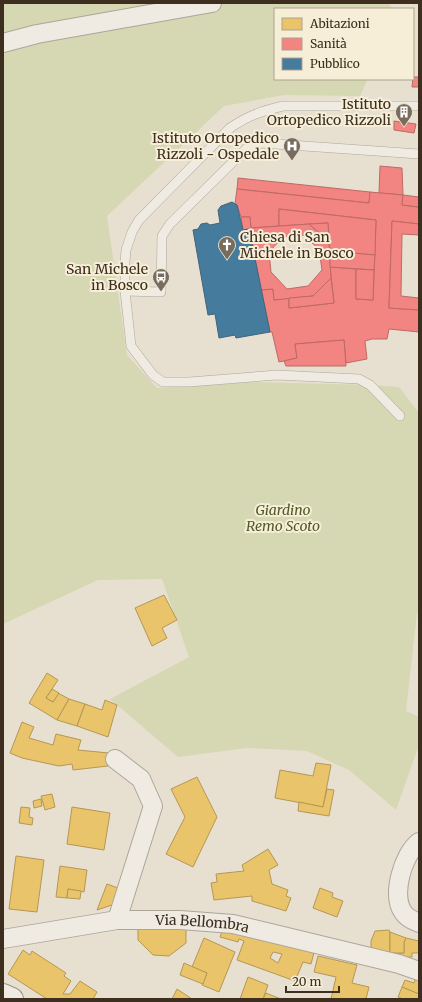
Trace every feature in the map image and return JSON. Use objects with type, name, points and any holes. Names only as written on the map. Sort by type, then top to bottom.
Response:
[{"type":"main road","points":[[3,995],[12,999]]},
{"type":"street","points":[[3,43],[36,34],[212,3]]},
{"type":"street","points":[[115,759],[140,779],[152,806],[117,920]]},
{"type":"street","points":[[419,842],[415,845],[406,860],[399,879],[398,899],[403,912],[419,923]]},
{"type":"street","name":"Via Bellombra","points":[[3,939],[117,920],[180,920],[233,924],[399,964],[419,971]]},
{"type":"street","name":"Via Bellombra","points":[[399,964],[419,961]]},
{"type":"lane","points":[[400,416],[370,385],[359,379],[277,375],[190,382],[163,382],[152,375],[131,346],[125,291],[125,262],[126,250],[132,232],[139,220],[230,128],[247,117],[282,106],[419,106]]},
{"type":"lane","points":[[125,291],[161,292],[162,236],[170,224],[247,148],[261,143],[419,154]]},
{"type":"green space","name":"Giardino Remo Scoto","points":[[3,3],[388,3],[392,8],[274,8],[274,80],[368,80],[360,96],[284,95],[224,106],[107,216],[127,355],[157,388],[249,382],[399,387],[419,413],[419,613],[417,613],[406,711],[419,717],[419,745],[396,810],[349,770],[307,751],[247,748],[178,757],[110,699],[189,657],[162,579],[98,580],[3,624]]},
{"type":"building: Abitazioni","points":[[164,595],[177,620],[162,628],[167,638],[152,646],[135,608]]},
{"type":"building: Abitazioni","points":[[47,673],[58,680],[46,698],[53,702],[58,693],[69,699],[57,720],[29,703]]},
{"type":"building: Abitazioni","points":[[52,689],[59,693],[53,702],[46,698]]},
{"type":"building: Abitazioni","points":[[69,699],[85,704],[77,726],[57,720]]},
{"type":"building: Abitazioni","points":[[105,700],[117,705],[108,737],[77,726],[85,704],[102,710]]},
{"type":"building: Abitazioni","points":[[22,722],[34,727],[29,738],[53,745],[56,734],[81,740],[78,750],[109,753],[108,766],[73,770],[72,764],[59,766],[22,758],[10,753]]},
{"type":"building: Abitazioni","points":[[316,763],[331,765],[323,807],[275,798],[280,770],[313,776]]},
{"type":"building: Abitazioni","points":[[197,777],[217,817],[193,867],[166,854],[185,817],[171,789]]},
{"type":"building: Abitazioni","points":[[327,789],[334,790],[329,816],[298,811],[299,802],[323,807]]},
{"type":"building: Abitazioni","points":[[52,794],[55,807],[45,810],[41,796]]},
{"type":"building: Abitazioni","points":[[41,799],[42,806],[34,808],[33,801]]},
{"type":"building: Abitazioni","points":[[21,807],[30,808],[29,817],[33,818],[32,825],[19,823]]},
{"type":"building: Abitazioni","points":[[72,807],[110,813],[104,850],[67,844]]},
{"type":"building: Abitazioni","points":[[268,849],[278,865],[269,870],[272,884],[288,890],[286,896],[291,898],[286,911],[252,901],[252,896],[214,900],[211,883],[217,882],[216,874],[244,871],[242,865]]},
{"type":"building: Abitazioni","points":[[16,856],[44,860],[37,912],[9,909]]},
{"type":"building: Abitazioni","points":[[60,866],[87,870],[84,892],[68,889],[67,898],[56,897]]},
{"type":"building: Abitazioni","points":[[107,884],[118,888],[112,905],[97,910]]},
{"type":"building: Abitazioni","points":[[320,888],[333,893],[332,897],[343,901],[337,917],[313,908]]},
{"type":"building: Abitazioni","points":[[68,889],[81,891],[80,899],[67,898]]},
{"type":"building: Abitazioni","points":[[138,922],[186,924],[186,943],[169,956],[153,955],[138,940]]},
{"type":"building: Abitazioni","points":[[223,929],[314,953],[311,964],[303,962],[295,981],[237,960],[244,941],[239,939],[238,942],[220,937]],"holes":[[[273,952],[282,954],[278,963],[270,958]]]},
{"type":"building: Abitazioni","points":[[389,930],[390,953],[404,953],[404,942],[406,938],[419,941],[419,953],[412,953],[412,957],[371,957],[371,941],[375,931]]},
{"type":"building: Abitazioni","points":[[390,932],[406,938],[404,942],[404,953],[390,953]]},
{"type":"building: Abitazioni","points":[[204,938],[235,952],[219,992],[202,985],[207,973],[192,967]]},
{"type":"building: Abitazioni","points":[[23,950],[30,955],[32,951],[66,973],[64,976],[71,981],[63,994],[70,994],[80,981],[97,992],[93,999],[47,999],[8,974]]},
{"type":"building: Abitazioni","points":[[318,956],[357,965],[352,983],[369,987],[366,999],[331,999],[336,977],[314,972]]},
{"type":"building: Abitazioni","points":[[184,963],[207,973],[203,984],[180,975]]},
{"type":"building: Abitazioni","points":[[417,972],[419,972],[419,994],[402,987],[405,980],[414,983]]},
{"type":"building: Abitazioni","points":[[248,977],[268,985],[263,999],[240,999]]},
{"type":"building: Abitazioni","points":[[402,987],[419,994],[419,999],[403,999],[398,997]]},
{"type":"building: Abitazioni","points":[[177,989],[192,999],[172,999]]},
{"type":"building: Abitazioni","points":[[266,993],[281,999],[263,999]]},
{"type":"building: Sanità","points":[[414,77],[419,77],[419,87],[412,87]]},
{"type":"building: Sanità","name":"Istituto Ortopedico Rizzoli","points":[[394,121],[416,124],[414,133],[394,130]]},
{"type":"building: Sanità","points":[[380,166],[402,168],[403,195],[379,193]]},
{"type":"building: Sanità","points":[[238,178],[370,192],[369,203],[237,189]]},
{"type":"building: Sanità","points":[[237,189],[369,203],[370,192],[403,195],[402,205],[419,207],[419,224],[392,221],[389,308],[419,310],[419,332],[389,329],[387,339],[372,339],[365,341],[367,359],[346,363],[344,340],[295,344],[297,358],[279,362],[272,332],[270,332],[261,290],[273,289],[274,300],[289,298],[289,308],[334,303],[330,267],[356,269],[356,299],[373,300],[376,220],[279,209],[279,226],[251,228],[250,217],[241,217],[237,205],[235,204]]},
{"type":"building: Sanità","points":[[403,195],[419,197],[419,207],[402,205]]},
{"type":"building: Sanità","points":[[279,209],[376,220],[375,255],[330,251],[328,223],[279,226]]},
{"type":"building: Sanità","points":[[241,217],[250,217],[251,228],[309,224],[329,241],[331,278],[313,296],[274,300],[273,289],[261,290],[249,229],[243,230]],"holes":[[[303,235],[319,249],[322,270],[308,286],[287,289],[271,272],[269,252],[283,237]]]},
{"type":"building: Sanità","points":[[392,221],[419,224],[419,235],[402,234],[401,296],[419,298],[419,310],[389,308]]},
{"type":"building: Sanità","points":[[328,223],[329,241],[309,224]]},
{"type":"building: Sanità","points":[[330,251],[375,255],[374,270],[330,267]]},
{"type":"building: Sanità","points":[[356,269],[374,270],[373,300],[356,299]]},
{"type":"building: Sanità","points":[[331,278],[334,303],[289,308],[289,298],[313,296]]},
{"type":"building: Sanità","points":[[344,340],[346,366],[286,366],[284,361],[297,358],[295,344]]},
{"type":"building: Pubblico","name":"Chiesa di San Michele in Bosco","points":[[232,202],[237,205],[243,230],[249,229],[270,332],[236,338],[235,335],[219,338],[215,314],[208,315],[193,230],[198,229],[201,224],[207,223],[210,225],[220,223],[218,210],[221,206]]},
{"type":"place","name":"Istituto Ortopedico Rizzoli","points":[[404,127]]},
{"type":"place","name":"Istituto Ortopedico Rizzoli - Ospedale","points":[[292,161]]},
{"type":"place","name":"Chiesa di San Michele in Bosco","points":[[227,260]]},
{"type":"place","name":"San Michele in Bosco","points":[[161,292]]}]
